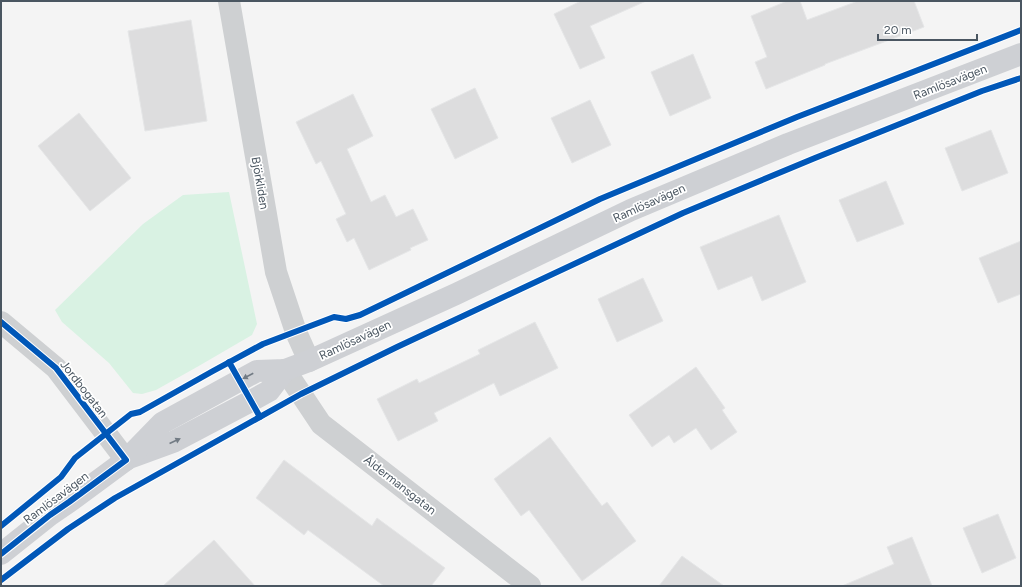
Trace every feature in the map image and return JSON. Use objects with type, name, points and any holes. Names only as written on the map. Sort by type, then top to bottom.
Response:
[{"type":"street","name":"Björkliden","points":[[229,1],[276,272],[296,332],[309,361]]},
{"type":"street","name":"Ramlösavägen","points":[[1,554],[50,515],[126,460],[162,423],[257,371],[285,370],[309,361],[456,294],[631,210],[782,147],[1021,54]]},
{"type":"street","name":"Jordbogatan","points":[[1,322],[56,368],[126,460]]},
{"type":"street","name":"Åldermansgatan","points":[[285,370],[321,424],[530,586]]},
{"type":"green space","points":[[229,192],[257,324],[252,335],[156,390],[142,394],[133,393],[109,363],[62,322],[55,310],[143,224],[183,195]]},
{"type":"building","points":[[581,1],[646,1],[590,26],[605,58],[580,69],[554,14]]},
{"type":"building","points":[[787,1],[800,1],[807,20],[858,1],[914,1],[924,27],[825,64],[766,89],[755,62],[767,57],[751,16]]},
{"type":"building","points":[[191,20],[207,121],[145,131],[128,31]]},
{"type":"building","points":[[693,54],[711,98],[670,116],[651,72]]},
{"type":"building","points":[[475,88],[498,138],[455,159],[431,109]]},
{"type":"building","points":[[353,94],[373,136],[347,149],[371,202],[385,195],[396,217],[413,209],[428,240],[410,248],[411,250],[369,270],[354,238],[347,242],[336,219],[346,214],[321,161],[316,164],[296,122]]},
{"type":"building","points":[[590,100],[611,145],[572,163],[551,118]]},
{"type":"building","points":[[79,113],[131,178],[90,211],[38,146]]},
{"type":"building","points":[[991,130],[1008,173],[962,191],[945,148]]},
{"type":"building","points":[[886,181],[904,224],[857,242],[839,200]]},
{"type":"building","points":[[779,215],[806,282],[762,301],[752,276],[718,290],[700,247]]},
{"type":"building","points":[[1021,241],[1021,294],[998,303],[979,258]]},
{"type":"building","points":[[643,278],[663,321],[617,342],[598,299]]},
{"type":"building","points":[[535,322],[558,368],[500,396],[494,383],[434,413],[438,421],[398,441],[377,399],[417,379],[419,383],[480,354],[478,350]]},
{"type":"building","points":[[696,367],[725,408],[722,410],[737,432],[711,450],[696,428],[674,443],[669,435],[652,447],[629,415]]},
{"type":"building","points":[[550,437],[602,506],[607,502],[636,541],[582,581],[529,510],[521,516],[494,479]]},
{"type":"building","points":[[284,460],[372,526],[377,518],[445,568],[431,586],[384,586],[308,530],[304,535],[256,498]]},
{"type":"building","points":[[998,514],[1016,558],[982,573],[963,528]]},
{"type":"building","points":[[912,537],[932,586],[842,586],[894,564],[887,547]]},
{"type":"building","points":[[214,540],[255,586],[163,586]]},
{"type":"building","points":[[682,556],[724,586],[659,586]]},
{"type":"cycle path","points":[[1,526],[61,477],[75,458],[131,414],[140,412],[263,344],[334,317],[346,319],[360,315],[600,199],[797,117],[1021,30]]},
{"type":"cycle path","points":[[1,580],[68,529],[115,498],[301,394],[397,347],[683,213],[982,91],[1021,78]]},
{"type":"cycle path","points":[[1,322],[56,368],[126,460],[50,515],[1,554]]},
{"type":"cycle path","points":[[229,362],[260,417]]}]
